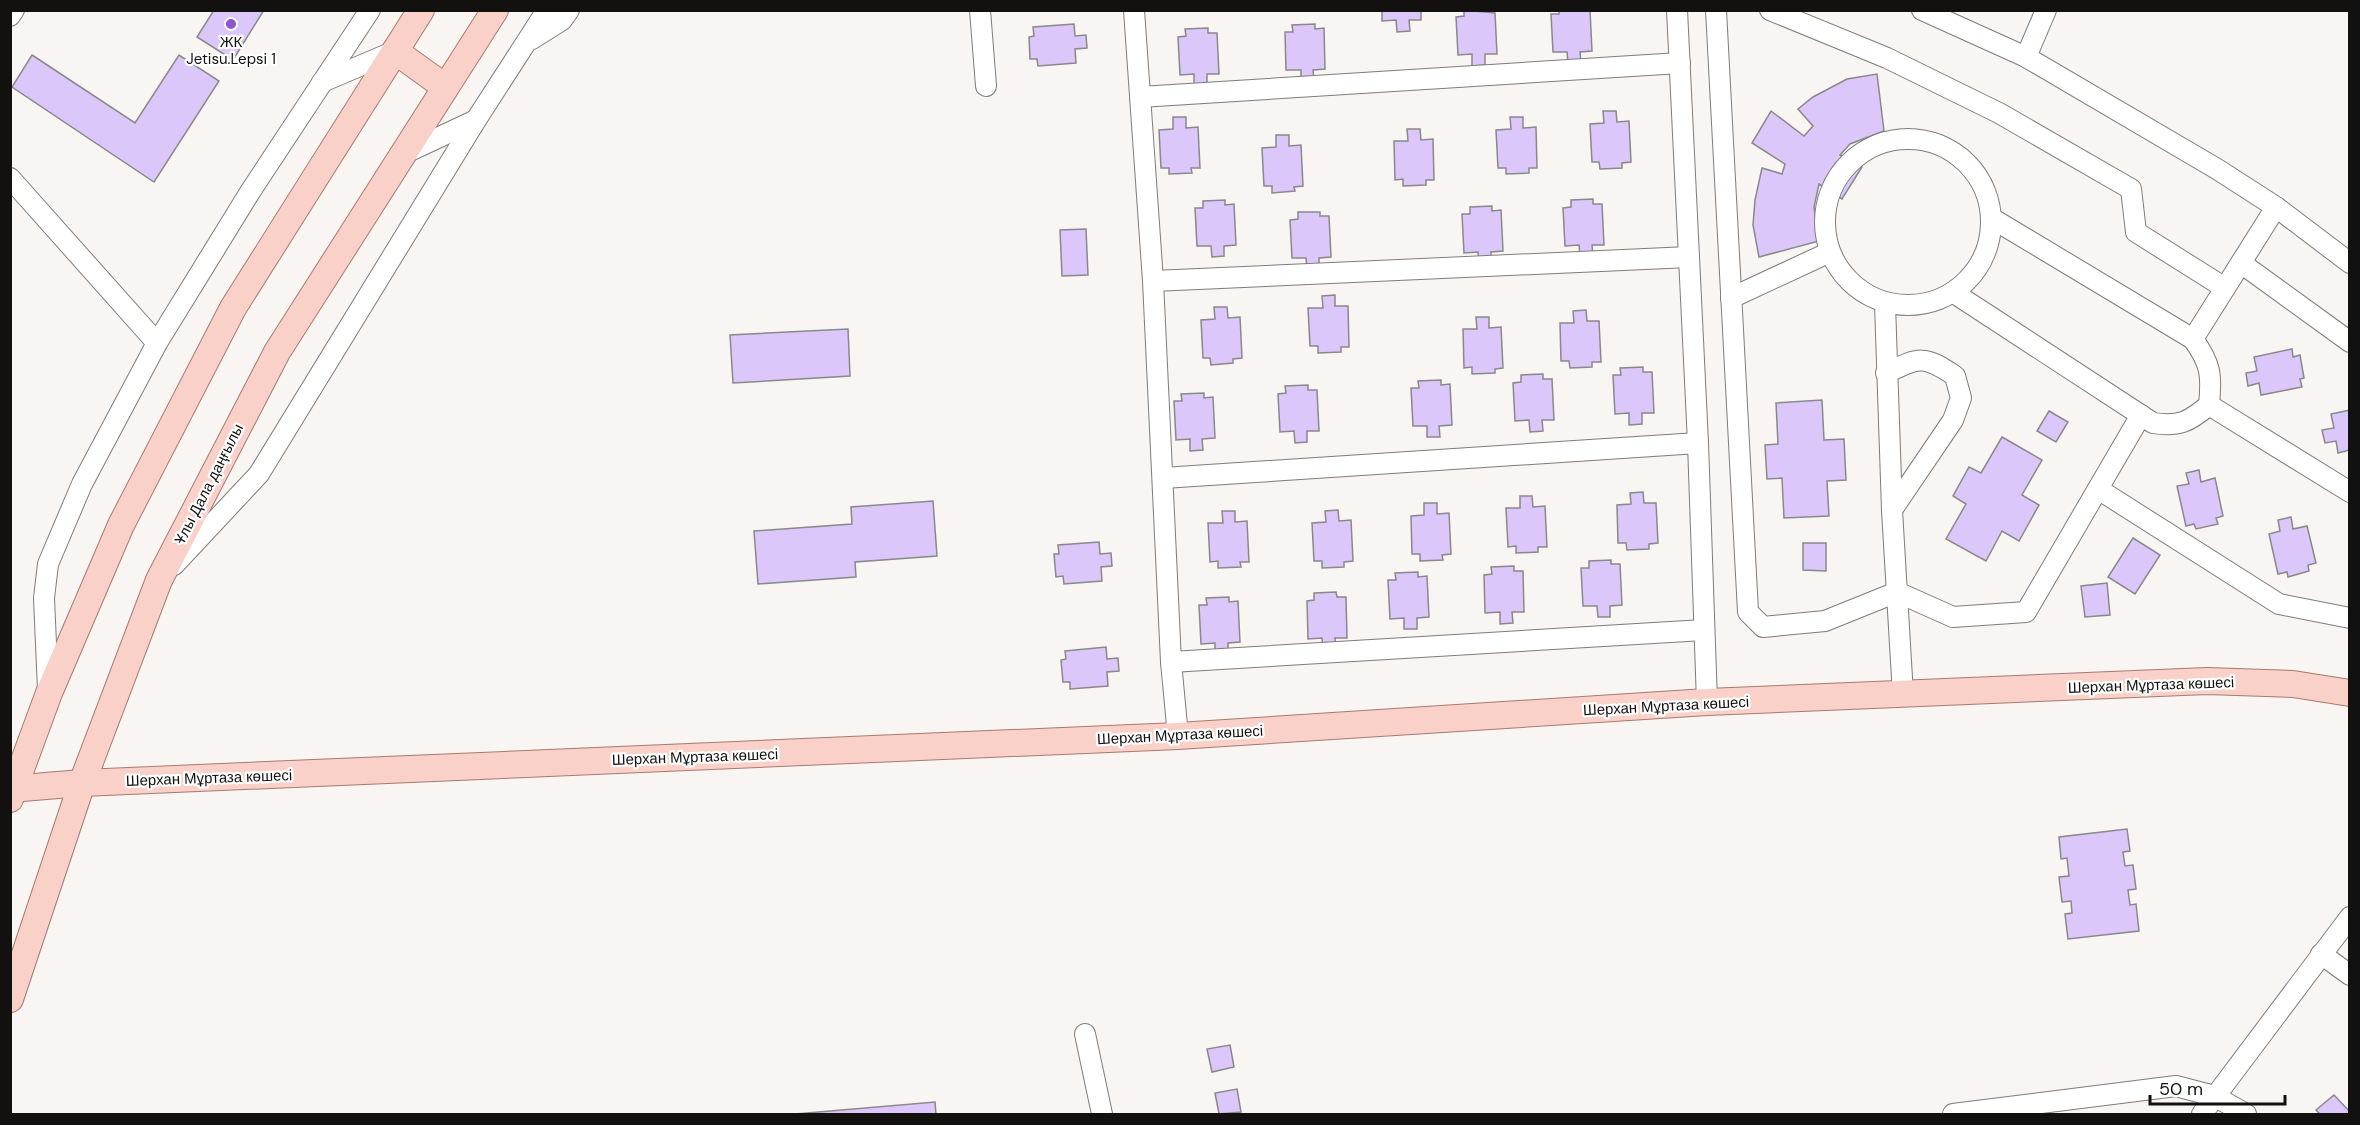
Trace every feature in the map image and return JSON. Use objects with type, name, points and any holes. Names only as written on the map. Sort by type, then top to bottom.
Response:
[{"type":"main road","points":[[12,792],[49,693],[121,525],[233,308],[421,10]]},
{"type":"main road","name":"Ұлы Дала даңғылы","points":[[10,999],[82,783],[159,580],[277,351],[495,10]]},
{"type":"main road","points":[[395,51],[445,87]]},
{"type":"main road","name":"Шерхан Мұртаза көшесі","points":[[12,792],[82,783],[1178,736],[1707,702],[2207,681],[2293,684],[2349,693]]},
{"type":"street","points":[[10,16],[14,10]]},
{"type":"street","points":[[49,693],[44,598],[48,564],[82,484],[157,343],[250,192],[370,10]]},
{"type":"street","points":[[159,580],[259,474],[476,120],[548,10]]},
{"type":"street","points":[[527,42],[562,20],[569,10]]},
{"type":"street","points":[[980,10],[986,86]]},
{"type":"street","points":[[1134,10],[1153,280],[1172,662],[1178,736]]},
{"type":"street","points":[[1677,10],[1698,443],[1707,702]]},
{"type":"street","points":[[1716,10],[1748,612],[1763,627],[1825,621],[1897,592],[1953,616],[2026,612],[2141,416]]},
{"type":"street","points":[[1770,10],[1887,58],[1989,108],[2131,189],[2136,232],[2225,288]]},
{"type":"street","points":[[1922,10],[2026,57],[2217,169],[2276,207],[2349,263]]},
{"type":"street","points":[[2026,57],[2046,10]]},
{"type":"street","points":[[322,82],[395,51]]},
{"type":"street","points":[[1140,97],[1680,63]]},
{"type":"street","points":[[401,155],[476,120]]},
{"type":"street","points":[[1895,140],[1923,140],[1950,149],[1972,167],[1987,191],[1993,219],[1989,248],[1975,273],[1954,293],[1933,303],[1911,306],[1885,304],[1862,292],[1842,272],[1830,252],[1825,219],[1828,196],[1837,175],[1851,159],[1868,149],[1895,140]]},
{"type":"street","points":[[10,178],[157,343]]},
{"type":"street","points":[[2193,339],[2276,207]]},
{"type":"street","points":[[1954,293],[2153,423],[2170,426],[2192,420],[2209,405],[2212,378],[2206,357],[2193,339],[1993,219]]},
{"type":"street","points":[[1731,298],[1830,252]]},
{"type":"street","points":[[1153,280],[1689,257]]},
{"type":"street","points":[[2241,263],[2349,342]]},
{"type":"street","points":[[1885,304],[1892,510],[1903,694]]},
{"type":"street","points":[[1886,373],[1914,360],[1935,362],[1955,376],[1961,398],[1953,420],[1892,510]]},
{"type":"street","points":[[2209,405],[2349,492]]},
{"type":"street","points":[[1163,478],[1698,443]]},
{"type":"street","points":[[2098,489],[2279,604],[2349,618]]},
{"type":"street","points":[[1172,662],[1704,630]]},
{"type":"street","points":[[2202,1114],[2349,917]]},
{"type":"street","points":[[2321,954],[2349,975]]},
{"type":"street","points":[[1085,1034],[1101,1114]]},
{"type":"street","points":[[1953,1114],[2176,1086],[2214,1096],[2246,1114]]},
{"type":"building","name":"ЖК Jetisu.Lepsi 1","points":[[214,10],[264,10],[233,60],[197,37]]},
{"type":"building","points":[[1382,10],[1421,10],[1421,20],[1409,20],[1410,31],[1397,32],[1396,20],[1382,21]]},
{"type":"building","points":[[1464,10],[1495,13],[1497,54],[1485,54],[1485,65],[1472,66],[1472,54],[1458,55],[1456,17],[1464,16]]},
{"type":"building","points":[[1559,10],[1590,10],[1592,51],[1580,52],[1581,63],[1568,63],[1567,52],[1553,52],[1551,14],[1559,14]]},
{"type":"building","points":[[1074,24],[1075,36],[1086,35],[1087,48],[1075,49],[1076,63],[1038,66],[1037,59],[1030,59],[1029,37],[1034,36],[1033,27]]},
{"type":"building","points":[[1315,24],[1315,29],[1324,28],[1325,69],[1313,70],[1314,81],[1301,81],[1301,70],[1286,70],[1285,32],[1293,32],[1292,25]]},
{"type":"building","points":[[1208,28],[1208,33],[1217,33],[1219,74],[1207,74],[1207,85],[1194,86],[1194,74],[1180,75],[1178,37],[1186,36],[1185,29]]},
{"type":"building","points":[[32,55],[135,123],[179,55],[219,81],[154,182],[12,87]]},
{"type":"building","points":[[1877,74],[1884,131],[1850,144],[1840,155],[1862,167],[1842,199],[1819,184],[1814,207],[1819,241],[1759,257],[1753,225],[1755,200],[1762,168],[1782,174],[1785,164],[1752,143],[1771,111],[1804,136],[1813,126],[1798,109],[1813,97],[1847,79]]},
{"type":"building","points":[[1603,111],[1616,111],[1617,122],[1629,121],[1631,162],[1622,163],[1622,168],[1600,169],[1599,162],[1592,162],[1590,124],[1604,123]]},
{"type":"building","points":[[1173,117],[1186,117],[1186,128],[1198,127],[1200,168],[1191,168],[1192,173],[1169,174],[1169,168],[1161,168],[1159,130],[1173,129]]},
{"type":"building","points":[[1510,117],[1523,117],[1523,128],[1536,127],[1537,168],[1529,168],[1529,173],[1506,174],[1506,168],[1498,168],[1496,130],[1511,129]]},
{"type":"building","points":[[1407,129],[1420,129],[1421,140],[1433,139],[1434,180],[1426,180],[1426,185],[1403,186],[1403,179],[1395,180],[1394,141],[1408,141]]},
{"type":"building","points":[[1276,135],[1289,135],[1289,146],[1301,145],[1303,186],[1294,187],[1295,191],[1272,193],[1272,186],[1264,186],[1262,148],[1276,147]]},
{"type":"building","points":[[1593,199],[1593,204],[1602,204],[1604,245],[1592,245],[1593,256],[1580,257],[1579,245],[1565,246],[1563,208],[1571,207],[1571,200]]},
{"type":"building","points":[[1225,200],[1225,205],[1234,204],[1236,245],[1224,246],[1224,256],[1212,257],[1211,246],[1197,246],[1195,208],[1203,208],[1203,201]]},
{"type":"building","points":[[1492,206],[1492,211],[1501,210],[1503,251],[1491,252],[1491,263],[1479,264],[1478,252],[1464,253],[1462,214],[1470,214],[1470,207]]},
{"type":"building","points":[[1298,212],[1320,212],[1320,216],[1329,216],[1331,257],[1319,258],[1319,268],[1307,269],[1306,258],[1292,258],[1290,220],[1298,219]]},
{"type":"building","points":[[1086,229],[1088,275],[1062,276],[1060,230]]},
{"type":"building","points":[[1335,295],[1335,306],[1348,306],[1349,347],[1341,347],[1341,352],[1318,353],[1318,346],[1310,346],[1308,308],[1323,308],[1322,296]]},
{"type":"building","points":[[1214,307],[1227,307],[1228,318],[1240,317],[1242,358],[1233,359],[1233,363],[1211,365],[1210,358],[1203,358],[1201,320],[1215,319]]},
{"type":"building","points":[[1586,310],[1587,321],[1599,321],[1601,362],[1592,362],[1592,367],[1570,368],[1569,361],[1561,361],[1560,323],[1574,323],[1573,311]]},
{"type":"building","points":[[1476,317],[1489,317],[1489,328],[1501,327],[1503,368],[1495,369],[1495,373],[1472,374],[1472,367],[1464,368],[1463,329],[1477,329]]},
{"type":"building","points":[[848,329],[850,376],[733,383],[730,335]]},
{"type":"building","points":[[2292,349],[2293,357],[2300,355],[2304,378],[2300,379],[2302,387],[2261,395],[2259,383],[2248,386],[2246,373],[2257,371],[2254,357]]},
{"type":"building","points":[[1643,367],[1643,372],[1652,372],[1654,413],[1642,413],[1642,424],[1629,425],[1629,413],[1615,414],[1613,375],[1621,375],[1620,368]]},
{"type":"building","points":[[1543,374],[1543,379],[1552,379],[1554,420],[1542,420],[1543,431],[1530,432],[1529,420],[1515,421],[1513,383],[1521,382],[1521,375]]},
{"type":"building","points":[[1441,380],[1441,385],[1450,384],[1452,425],[1439,426],[1440,437],[1427,437],[1427,426],[1413,426],[1411,388],[1419,388],[1418,381]]},
{"type":"building","points":[[1308,385],[1308,390],[1317,390],[1319,431],[1307,431],[1307,442],[1295,443],[1294,431],[1280,432],[1278,394],[1286,393],[1285,386]]},
{"type":"building","points":[[1204,393],[1204,398],[1213,397],[1215,438],[1202,439],[1203,450],[1190,451],[1190,439],[1176,440],[1174,401],[1182,401],[1181,394]]},
{"type":"building","points":[[1822,400],[1824,440],[1844,439],[1846,480],[1827,481],[1829,516],[1784,518],[1782,478],[1767,479],[1765,445],[1778,444],[1776,403]]},
{"type":"building","points":[[2350,410],[2350,450],[2338,453],[2336,441],[2325,443],[2322,430],[2334,428],[2331,414]]},
{"type":"building","points":[[2049,411],[2068,422],[2056,442],[2037,431]]},
{"type":"building","points":[[2002,437],[2042,460],[2022,495],[2039,505],[2019,541],[2002,531],[1986,561],[1946,539],[1966,504],[1953,496],[1969,467],[1981,473]]},
{"type":"building","points":[[2199,470],[2201,482],[2215,478],[2223,516],[2216,518],[2218,524],[2196,529],[2194,524],[2186,526],[2177,486],[2189,484],[2186,473]]},
{"type":"building","points":[[1643,492],[1644,503],[1656,503],[1658,543],[1649,544],[1649,549],[1627,550],[1626,543],[1618,543],[1617,505],[1631,504],[1630,493]]},
{"type":"building","points":[[1520,496],[1532,496],[1533,507],[1545,506],[1547,547],[1538,547],[1538,552],[1516,553],[1516,546],[1508,547],[1506,508],[1520,508]]},
{"type":"building","points":[[933,501],[937,556],[855,562],[856,577],[758,584],[754,531],[852,524],[851,507]]},
{"type":"building","points":[[1424,503],[1437,503],[1437,514],[1449,513],[1451,554],[1442,555],[1443,560],[1420,561],[1420,554],[1412,554],[1411,516],[1424,515]]},
{"type":"building","points":[[1338,510],[1339,521],[1351,520],[1353,561],[1344,562],[1344,567],[1322,568],[1322,561],[1314,561],[1312,523],[1326,522],[1325,511]]},
{"type":"building","points":[[1222,511],[1235,511],[1235,522],[1247,521],[1249,562],[1240,562],[1241,567],[1218,568],[1218,561],[1210,562],[1208,523],[1223,523]]},
{"type":"building","points":[[2291,517],[2293,529],[2307,526],[2316,563],[2308,565],[2309,571],[2288,577],[2287,572],[2278,574],[2269,534],[2280,531],[2278,520]]},
{"type":"building","points":[[2133,538],[2160,555],[2135,594],[2108,577]]},
{"type":"building","points":[[1099,542],[1100,554],[1111,553],[1112,566],[1101,567],[1102,581],[1064,584],[1063,576],[1056,577],[1054,554],[1059,554],[1058,545]]},
{"type":"building","points":[[1803,543],[1826,543],[1826,571],[1803,570]]},
{"type":"building","points":[[1611,560],[1611,564],[1620,564],[1622,605],[1610,606],[1610,617],[1598,617],[1597,606],[1583,606],[1581,568],[1589,568],[1589,561]]},
{"type":"building","points":[[1514,566],[1514,571],[1523,571],[1524,612],[1512,612],[1513,623],[1500,624],[1500,612],[1485,613],[1484,575],[1492,574],[1491,567]]},
{"type":"building","points":[[1418,572],[1418,577],[1427,576],[1429,617],[1417,618],[1417,629],[1404,629],[1404,618],[1390,619],[1388,580],[1396,580],[1395,573]]},
{"type":"building","points":[[2107,583],[2110,615],[2085,617],[2081,586]]},
{"type":"building","points":[[1336,592],[1337,597],[1346,597],[1347,638],[1335,638],[1336,649],[1323,650],[1322,638],[1308,639],[1307,601],[1314,600],[1314,593]]},
{"type":"building","points":[[1229,597],[1229,602],[1238,601],[1240,642],[1228,643],[1228,654],[1215,654],[1215,643],[1201,644],[1199,605],[1207,605],[1206,598]]},
{"type":"building","points":[[1106,647],[1107,659],[1118,658],[1119,671],[1107,672],[1108,686],[1070,689],[1070,682],[1063,682],[1061,660],[1066,659],[1065,651]]},
{"type":"building","points":[[2127,829],[2130,851],[2123,852],[2125,866],[2133,865],[2136,889],[2128,890],[2130,905],[2136,904],[2139,931],[2068,939],[2065,914],[2072,913],[2071,901],[2062,902],[2059,877],[2069,876],[2067,858],[2061,859],[2059,837]]},
{"type":"building","points":[[1230,1045],[1234,1067],[1212,1072],[1207,1049]]},
{"type":"building","points":[[1237,1089],[1241,1112],[1219,1114],[1215,1093]]},
{"type":"building","points":[[2334,1095],[2350,1114],[2320,1114],[2316,1110]]},
{"type":"building","points":[[935,1102],[936,1114],[795,1114]]},
{"type":"place","name":"ЖК Jetisu.Lepsi 1","points":[[231,24]]}]
